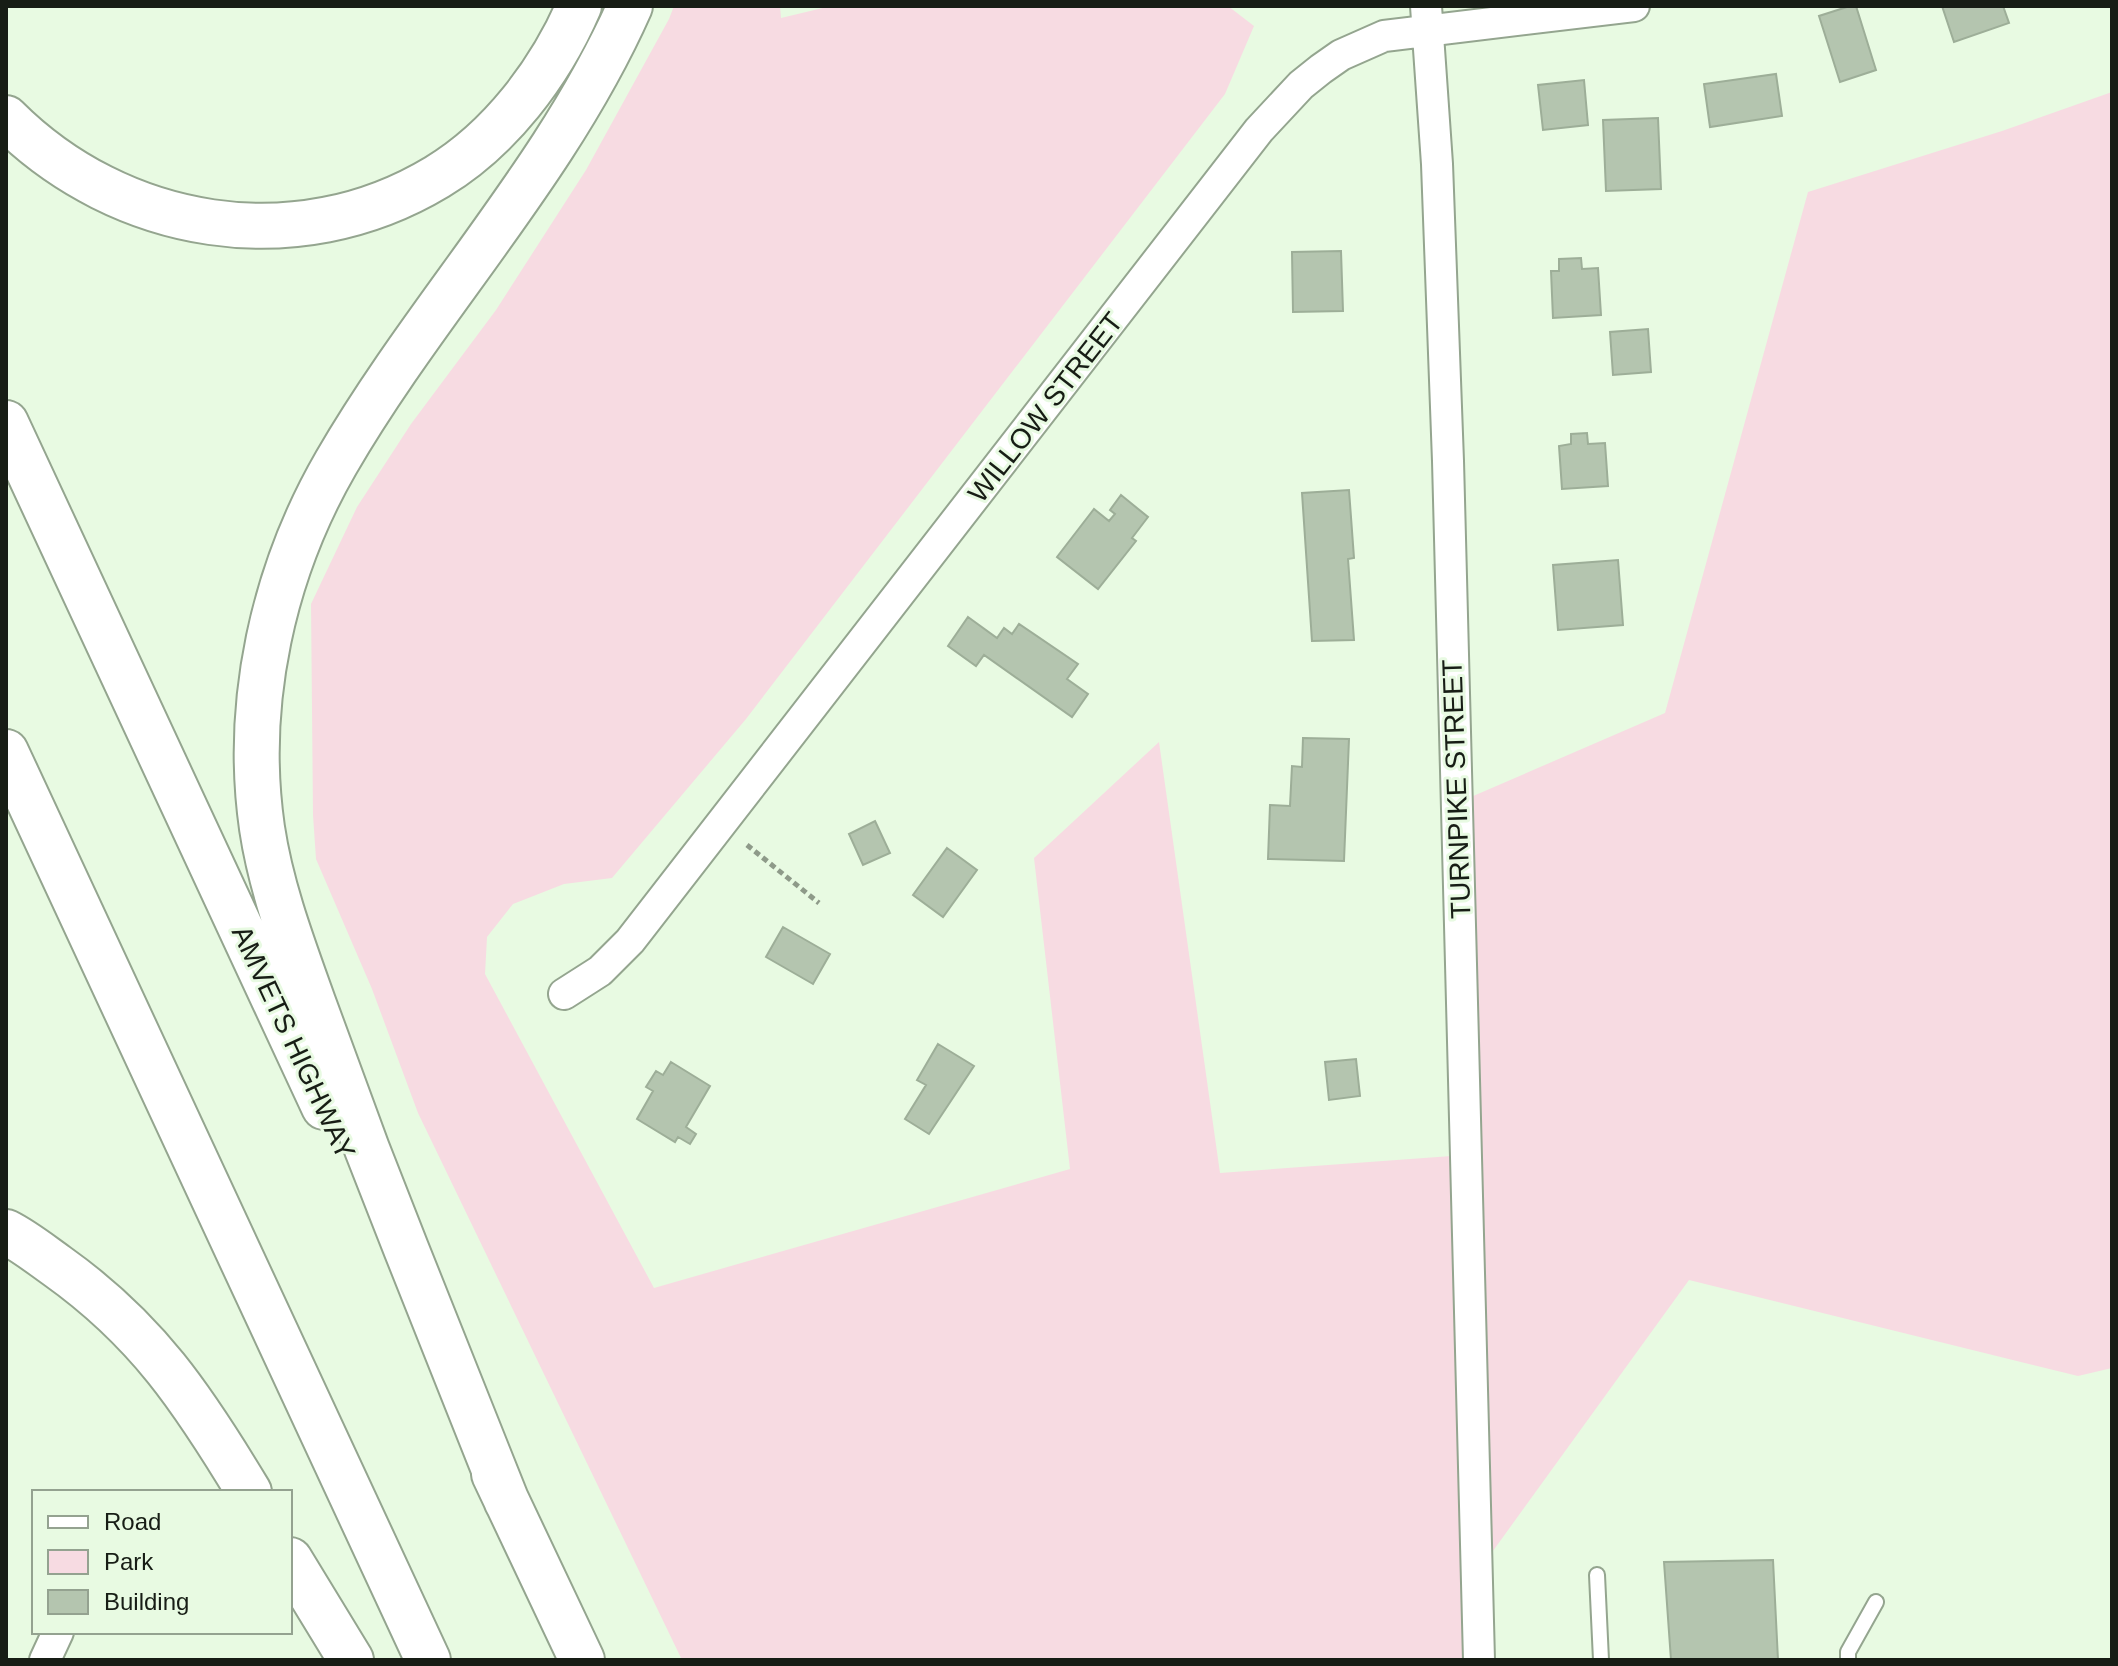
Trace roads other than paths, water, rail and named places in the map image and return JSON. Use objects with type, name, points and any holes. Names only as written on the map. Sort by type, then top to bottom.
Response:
[{"type":"highway","points":[[6,118],[64,166],[89,182],[140,206],[189,220],[240,227],[285,226],[334,218],[387,201],[436,178],[498,128],[532,89],[579,6]]},
{"type":"highway","points":[[507,1502],[352,1109],[282,909],[262,828],[257,773],[259,712],[270,628],[295,545],[322,489],[379,398],[554,147],[585,96],[630,6]]},
{"type":"highway","name":"AMVETS HIGHWAY","points":[[6,423],[582,1660]]},
{"type":"highway","points":[[6,752],[428,1660]]},
{"type":"highway","points":[[6,1232],[89,1288],[136,1332],[177,1379],[248,1490]]},
{"type":"highway","points":[[292,1563],[351,1660]]},
{"type":"street","name":"WILLOW STREET","points":[[564,994],[584,983],[616,957],[1259,130],[1301,85],[1341,55],[1427,18],[1634,6]]},
{"type":"street","name":"TURNPIKE STREET","points":[[1427,18],[1437,164],[1448,461],[1479,1660]]},
{"type":"street","points":[[45,1660],[57,1634]]},
{"type":"lane","points":[[1597,1575],[1601,1660]]},
{"type":"lane","points":[[1848,1660],[1848,1652],[1876,1602]]}]
